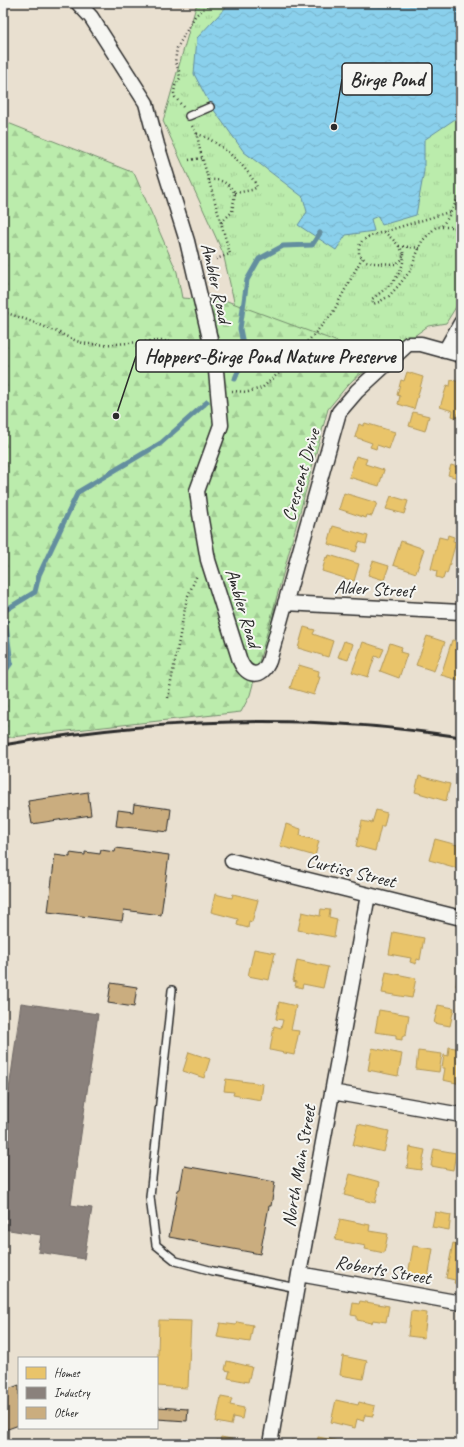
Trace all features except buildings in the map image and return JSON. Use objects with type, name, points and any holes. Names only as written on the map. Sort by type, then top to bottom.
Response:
[{"type":"street","name":"Ambler Road","points":[[78,3],[91,17],[146,103],[157,145],[187,241],[215,360],[221,425],[198,491],[200,514],[208,560],[240,660],[243,667],[248,672],[257,674]]},
{"type":"street","points":[[461,323],[445,351],[461,355]]},
{"type":"street","name":"Crescent Drive","points":[[257,674],[263,671],[267,666],[338,412],[357,391],[408,344],[421,344],[445,351]]},
{"type":"street","name":"Alder Street","points":[[285,603],[461,612]]},
{"type":"street","name":"Curtiss Street","points":[[232,860],[461,918]]},
{"type":"street","name":"North Main Street","points":[[270,1444],[299,1274],[368,895]]},
{"type":"street","points":[[332,1092],[461,1115]]},
{"type":"street","name":"Roberts Street","points":[[299,1274],[461,1303]]},
{"type":"lane","points":[[189,116],[210,107]]},
{"type":"lane","points":[[172,990],[150,1197],[156,1245],[176,1261],[213,1271],[297,1288]]},
{"type":"path","points":[[189,116],[175,97],[174,93],[175,86],[180,78],[175,62],[177,48],[195,16],[210,3]]},
{"type":"path","points":[[216,259],[230,254],[208,180],[197,134],[209,138],[230,154],[253,178],[257,186],[252,190],[235,194]]},
{"type":"path","points":[[189,160],[202,158]]},
{"type":"path","points":[[208,180],[220,180],[229,185],[235,194],[232,212],[221,224]]},
{"type":"path","points":[[441,227],[453,209],[461,193]]},
{"type":"path","points":[[404,254],[401,260],[396,264],[373,263],[362,258],[359,254],[359,246],[362,241],[370,236],[449,212],[453,209]]},
{"type":"path","points":[[384,232],[399,246],[404,254],[402,269],[385,290],[372,299],[373,304],[388,296],[399,285],[410,271],[422,241],[436,227],[452,227],[461,230]]},
{"type":"path","points":[[399,246],[420,248]]},
{"type":"path","points":[[218,388],[239,393],[248,392],[262,388],[281,371],[294,352],[310,338],[332,314],[362,258]]},
{"type":"path","points":[[3,312],[87,344],[168,341],[190,347],[210,341]]},
{"type":"path","points":[[168,698],[187,598],[196,576],[208,560]]},
{"type":"green space","points":[[197,3],[461,3],[461,299],[446,323],[428,326],[350,382],[323,406],[289,530],[266,654],[248,577],[255,394],[223,253],[163,121]]},
{"type":"green space","points":[[3,121],[134,173],[177,272],[182,298],[227,301],[376,356],[346,387],[328,409],[250,695],[241,712],[3,738]]},
{"type":"water","points":[[230,3],[461,3],[461,115],[424,140],[424,171],[416,215],[382,225],[378,216],[371,219],[374,231],[346,235],[336,250],[298,225],[307,212],[303,197],[244,152],[211,106],[194,74],[197,38]]},
{"type":"waterway","points":[[235,379],[245,354],[240,329],[247,280],[259,259],[283,246],[312,245],[320,233]]},
{"type":"waterway","points":[[3,674],[11,663],[4,611],[35,592],[39,575],[78,492],[161,443],[207,402]]},
{"type":"railway","points":[[3,745],[90,732],[179,724],[223,722],[312,722],[395,728],[461,737]]},
{"type":"place","name":"Birge Pond","points":[[334,127]]},
{"type":"place","name":"Hoppers-Birge Pond Nature Preserve","points":[[116,416]]}]
